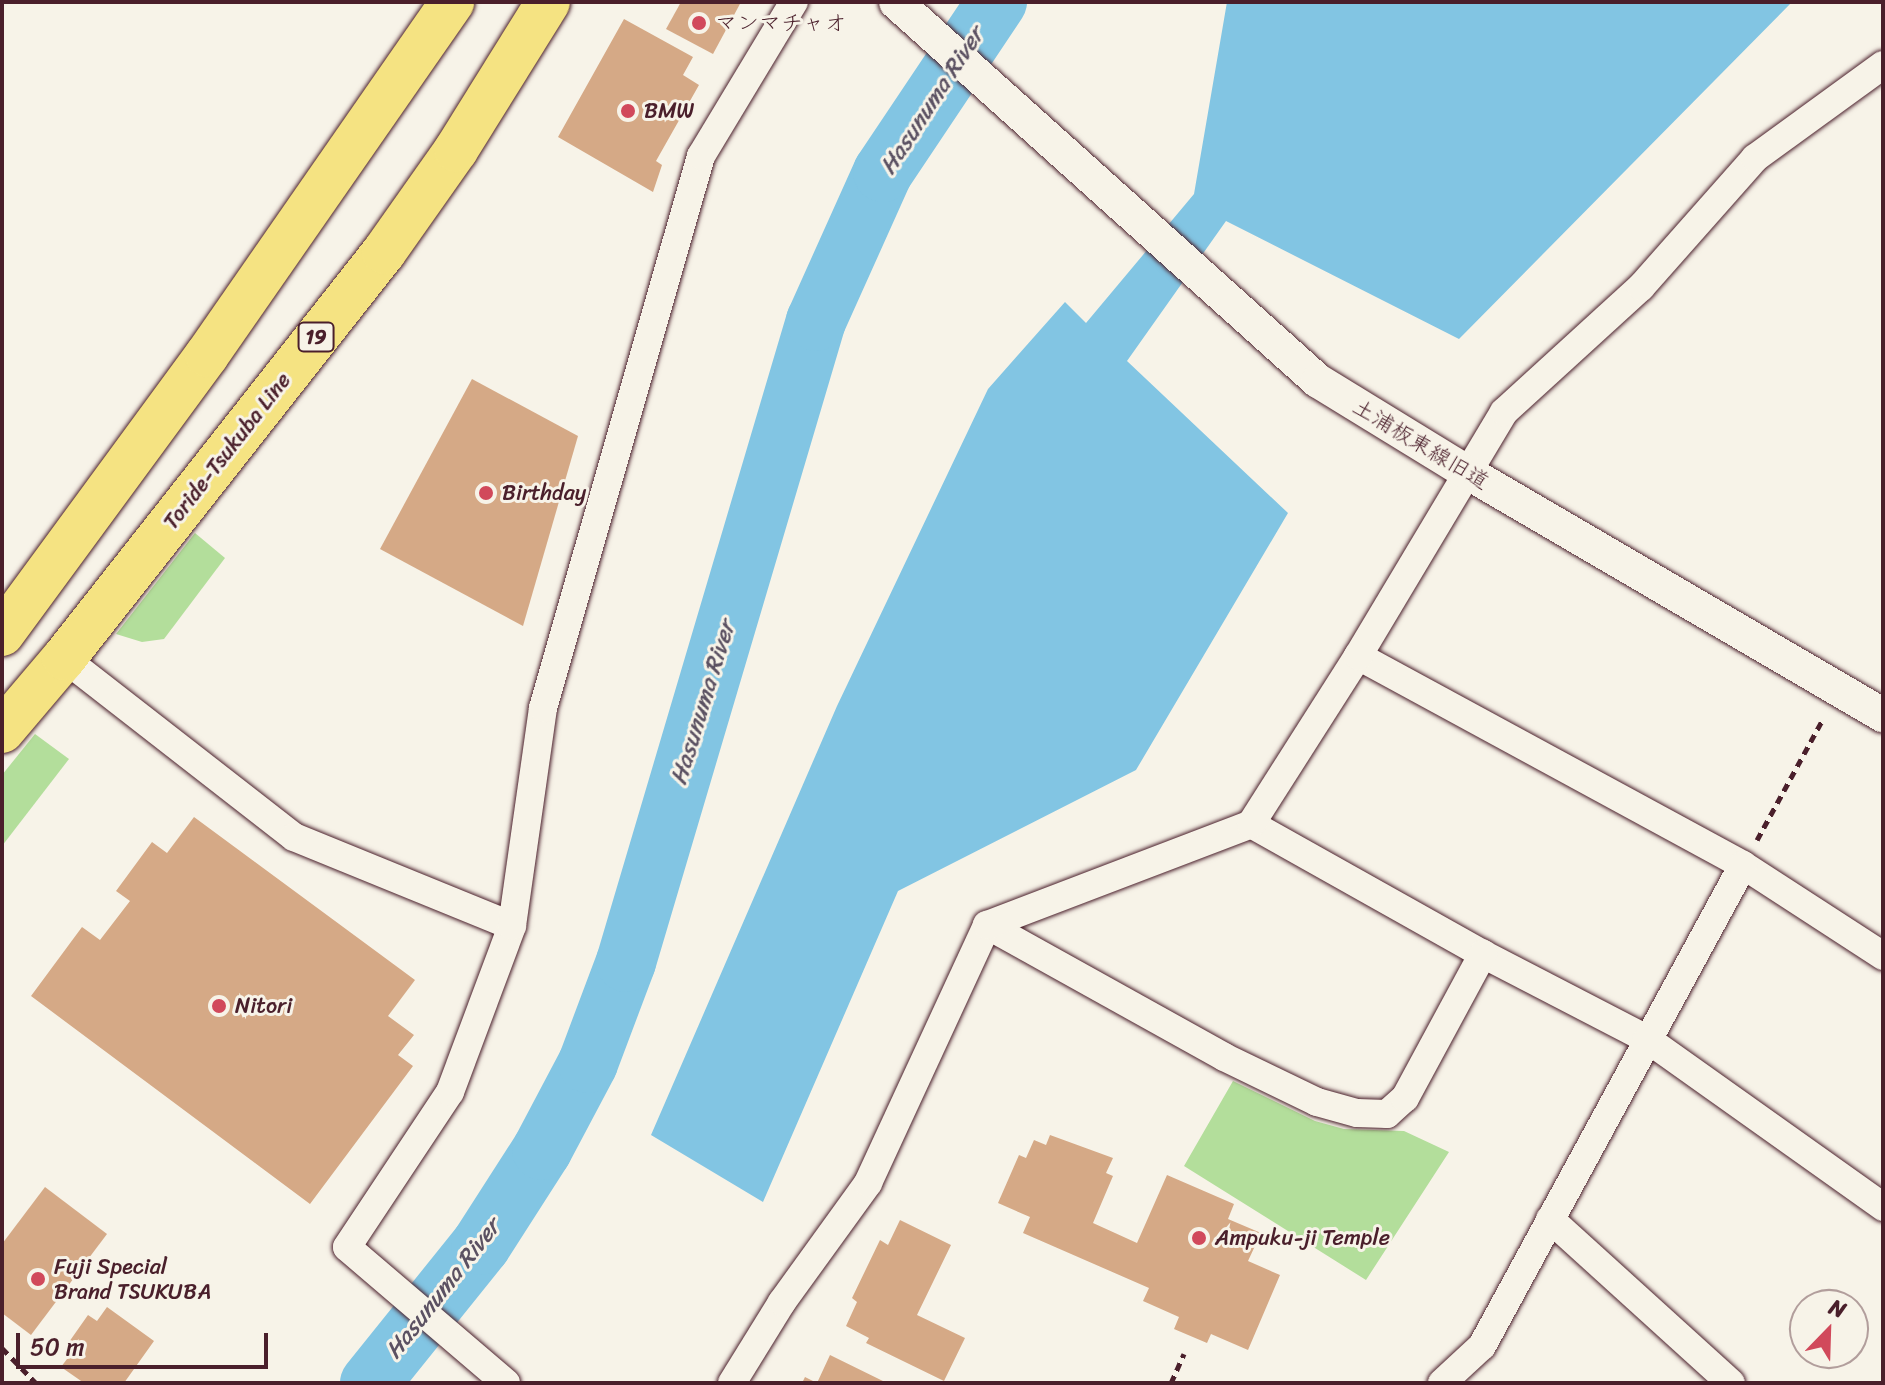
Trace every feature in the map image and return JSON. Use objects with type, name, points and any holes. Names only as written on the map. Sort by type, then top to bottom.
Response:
[{"type":"main road","points":[[2,634],[207,355],[452,2]]},
{"type":"main road","name":"Toride-Tsukuba Line","points":[[2,731],[64,658],[384,252],[456,150],[548,2]]},
{"type":"street","points":[[506,1383],[347,1247],[450,1092],[512,926],[543,708],[701,156],[794,2]]},
{"type":"street","name":"土浦板東線旧道","points":[[896,2],[1318,381],[1465,471],[1883,715]]},
{"type":"street","points":[[732,1383],[782,1302],[868,1183],[987,925],[1251,824],[1358,656],[1465,471],[1504,412],[1641,287],[1755,158],[1878,78]]},
{"type":"street","points":[[1358,656],[1743,865],[1883,956]]},
{"type":"street","points":[[64,658],[294,837],[512,926]]},
{"type":"street","points":[[1251,824],[1483,954],[1647,1039],[1883,1207]]},
{"type":"street","points":[[1442,1383],[1482,1346],[1743,865]]},
{"type":"street","points":[[987,925],[1224,1057],[1317,1102],[1357,1113],[1387,1114],[1405,1098],[1483,954]]},
{"type":"street","points":[[1550,1219],[1731,1383]]},
{"type":"path","points":[[1743,865],[1840,689]]},
{"type":"path","points":[[2,1348],[36,1383]]},
{"type":"path","points":[[1171,1383],[1184,1354]]},
{"type":"green space","points":[[195,533],[225,558],[164,639],[142,642],[116,634]]},
{"type":"green space","points":[[35,734],[69,759],[2,846],[2,775]]},
{"type":"green space","points":[[1233,1081],[1315,1121],[1344,1129],[1404,1131],[1449,1152],[1366,1280],[1184,1166]]},
{"type":"water","points":[[1227,2],[1792,2],[1459,339],[1226,221],[1127,361],[1288,513],[1136,770],[898,891],[763,1202],[651,1135],[837,706],[988,389],[1065,302],[1086,323],[1194,194]]},
{"type":"building","points":[[681,2],[741,2],[713,54],[666,29]]},
{"type":"building","name":"BMW","points":[[624,19],[693,57],[683,75],[699,85],[656,161],[662,165],[653,192],[558,137]]},
{"type":"building","name":"Birthday","points":[[472,379],[578,436],[523,626],[380,549]]},
{"type":"building","name":"Nitori","points":[[194,817],[415,980],[388,1016],[414,1035],[398,1055],[413,1066],[310,1204],[31,996],[82,927],[100,940],[130,901],[116,891],[152,842],[167,853]]},
{"type":"building","name":"Ampuku-ji Temple","points":[[1050,1135],[1113,1158],[1106,1173],[1113,1176],[1093,1223],[1137,1243],[1167,1175],[1234,1204],[1228,1219],[1261,1233],[1248,1261],[1280,1275],[1248,1350],[1211,1334],[1207,1343],[1174,1329],[1179,1317],[1143,1301],[1149,1288],[1023,1233],[1030,1217],[998,1203],[1019,1155],[1026,1158],[1034,1140],[1046,1145]]},
{"type":"building","name":"Fuji Special Brand TSUKUBA","points":[[45,1187],[107,1234],[31,1335],[2,1313],[2,1244]]},
{"type":"building","points":[[900,1220],[951,1245],[917,1315],[965,1338],[944,1381],[866,1343],[869,1338],[846,1326],[857,1302],[852,1298],[880,1240],[888,1245]]},
{"type":"building","points":[[107,1307],[154,1341],[124,1383],[84,1383],[61,1367],[76,1347],[69,1342],[88,1315],[97,1321]]},
{"type":"building","points":[[830,1355],[887,1383],[817,1383]]},
{"type":"building","points":[[805,1377],[817,1383],[802,1383]]},
{"type":"waterway","name":"Hasunuma River","points":[[370,1383],[481,1245],[542,1150],[588,1063],[626,962],[816,321],[883,172],[997,2]]},
{"type":"place","name":"マンマチャオ","points":[[699,23]]},
{"type":"place","name":"BMW","points":[[628,111]]},
{"type":"place","name":"Birthday","points":[[486,493]]},
{"type":"place","name":"Nitori","points":[[219,1006]]},
{"type":"place","name":"Ampuku-ji Temple","points":[[1199,1238]]},
{"type":"place","name":"Fuji Special Brand TSUKUBA","points":[[38,1279]]}]
